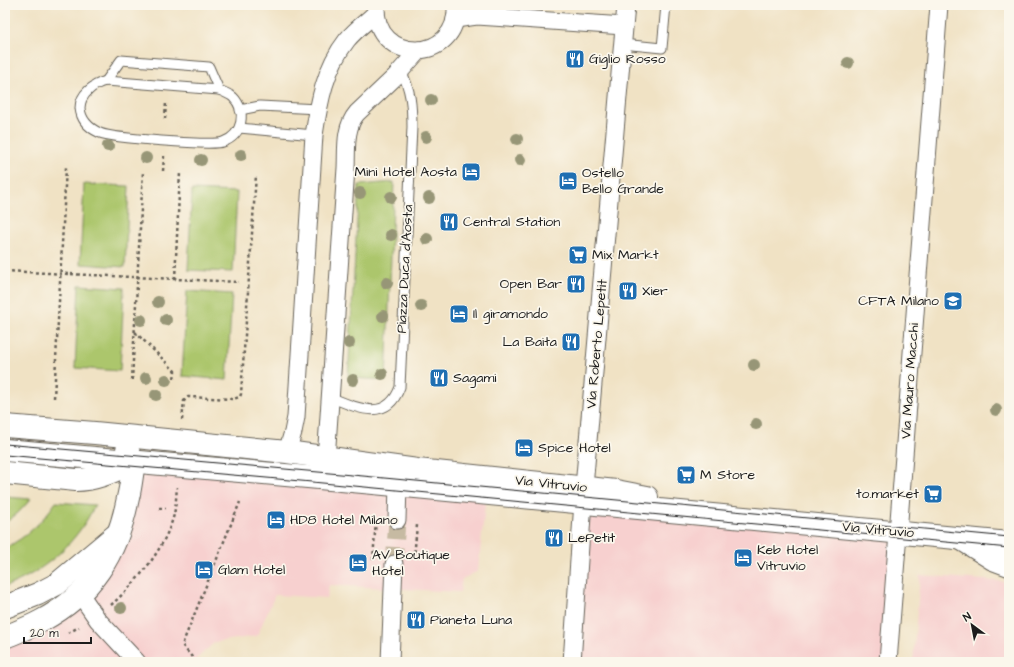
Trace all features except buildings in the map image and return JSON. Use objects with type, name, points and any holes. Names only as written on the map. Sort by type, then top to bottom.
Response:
[{"type":"street","name":"Via Roberto Lepetit","points":[[572,662],[584,495],[626,5]]},
{"type":"street","name":"Via Mauro Macchi","points":[[888,662],[939,5]]},
{"type":"street","points":[[376,9],[380,28],[389,41],[403,49],[419,50],[431,48],[442,41],[450,31],[455,12],[477,16],[624,26]]},
{"type":"street","points":[[287,452],[294,432],[296,417],[314,135],[318,109],[325,83],[337,55],[352,35],[376,9]]},
{"type":"street","points":[[311,478],[325,456],[348,130],[352,118],[401,71],[419,50]]},
{"type":"street","points":[[5,426],[325,456],[399,477]]},
{"type":"street","points":[[5,638],[41,621],[80,594],[96,577],[108,557],[118,533],[128,500],[134,462],[117,436]]},
{"type":"street","points":[[5,450],[311,478],[399,477]]},
{"type":"street","points":[[5,473],[76,480],[105,474],[134,462]]},
{"type":"street","points":[[397,520],[399,477]]},
{"type":"street","name":"Via Vitruvio","points":[[399,477],[584,495],[616,491],[642,496],[700,514],[1009,543]]},
{"type":"street","points":[[5,607],[31,597],[57,584],[118,533]]},
{"type":"street","name":"Via Vitruvio","points":[[961,538],[993,559],[1009,565]]},
{"type":"street","points":[[390,662],[394,564]]},
{"type":"street","points":[[80,594],[98,620],[137,662]]},
{"type":"lane","points":[[622,44],[662,48],[666,5]]},
{"type":"lane","points":[[106,82],[121,60],[209,67],[220,90]]},
{"type":"lane","name":"Piazza Duca d'Aosta","points":[[330,397],[361,408],[377,410],[390,404],[394,400],[400,386],[412,128],[412,106],[410,92],[407,81],[401,71]]},
{"type":"lane","points":[[106,82],[220,90],[232,96],[240,110],[242,119],[239,128],[230,139],[217,143],[101,134],[88,126],[81,114],[80,106],[87,92],[99,83],[106,82]]},
{"type":"lane","points":[[240,110],[260,106],[318,109]]},
{"type":"lane","points":[[239,128],[314,135]]},
{"type":"path","points":[[165,119],[166,98]]},
{"type":"path","points":[[163,171],[164,153]]},
{"type":"path","points":[[54,398],[66,167]]},
{"type":"path","points":[[132,380],[143,171]]},
{"type":"path","points":[[175,279],[180,172]]},
{"type":"path","points":[[182,420],[184,401],[188,397],[233,399],[240,397],[242,394],[256,175]]},
{"type":"path","points":[[5,271],[239,282]]},
{"type":"path","points":[[135,332],[175,371],[174,380]]},
{"type":"path","points":[[196,662],[182,645],[240,502]]},
{"type":"path","points":[[159,508],[166,508]]},
{"type":"path","points":[[106,609],[131,585],[153,557],[169,530],[175,509]]},
{"type":"path","points":[[373,562],[376,518]]},
{"type":"path","points":[[414,559],[418,521]]},
{"type":"shaded area","points":[[135,463],[486,496],[478,571],[462,579],[460,592],[329,585],[327,598],[275,595],[257,636],[215,642],[193,662],[141,662],[84,595]]},
{"type":"shaded area","points":[[585,505],[895,535],[886,662],[573,662]]},
{"type":"shaded area","points":[[920,575],[1009,582],[1009,662],[913,662]]},
{"type":"shaded area","points":[[80,598],[132,662],[5,662],[5,640]]},
{"type":"green space","points":[[394,182],[386,380],[348,378],[359,185]]},
{"type":"green space","points":[[84,184],[129,186],[125,267],[80,264]]},
{"type":"green space","points":[[192,190],[237,192],[233,272],[188,270]]},
{"type":"green space","points":[[79,285],[124,288],[120,371],[75,368]]},
{"type":"green space","points":[[187,291],[232,294],[227,380],[182,376]]},
{"type":"green space","points":[[5,497],[31,499],[18,513],[5,523]]},
{"type":"green space","points":[[56,502],[95,505],[79,532],[58,555],[33,573],[5,587],[5,548],[13,544],[34,528]]},
{"type":"tunnel","points":[[394,564],[397,520]]},
{"type":"tram line","points":[[5,444],[1009,537]]},
{"type":"tram line","points":[[5,455],[312,482],[1009,548]]},
{"type":"place","name":"Giglio Rosso","points":[[575,59]]},
{"type":"place","name":"Mini Hotel Aosta","points":[[471,172]]},
{"type":"place","name":"Ostello Bello Grande","points":[[568,181]]},
{"type":"place","name":"Central Station","points":[[449,222]]},
{"type":"place","name":"Mix Markt","points":[[578,255]]},
{"type":"place","name":"Open Bar","points":[[576,284]]},
{"type":"place","name":"Xier","points":[[628,291]]},
{"type":"place","name":"CFTA Milano","points":[[953,301]]},
{"type":"place","name":"Il giramondo","points":[[459,314]]},
{"type":"place","name":"La Baita","points":[[571,342]]},
{"type":"place","name":"Sagami","points":[[439,378]]},
{"type":"place","name":"Spice Hotel","points":[[524,448]]},
{"type":"place","name":"M Store","points":[[686,475]]},
{"type":"place","name":"to.market","points":[[933,494]]},
{"type":"place","name":"HD8 Hotel Milano","points":[[276,520]]},
{"type":"place","name":"LePetit","points":[[554,538]]},
{"type":"place","name":"Keb Hotel Vitruvio","points":[[743,558]]},
{"type":"place","name":"AV Boutique Hotel","points":[[358,563]]},
{"type":"place","name":"Glam Hotel","points":[[204,570]]},
{"type":"place","name":"Pianeta Luna","points":[[416,620]]}]
